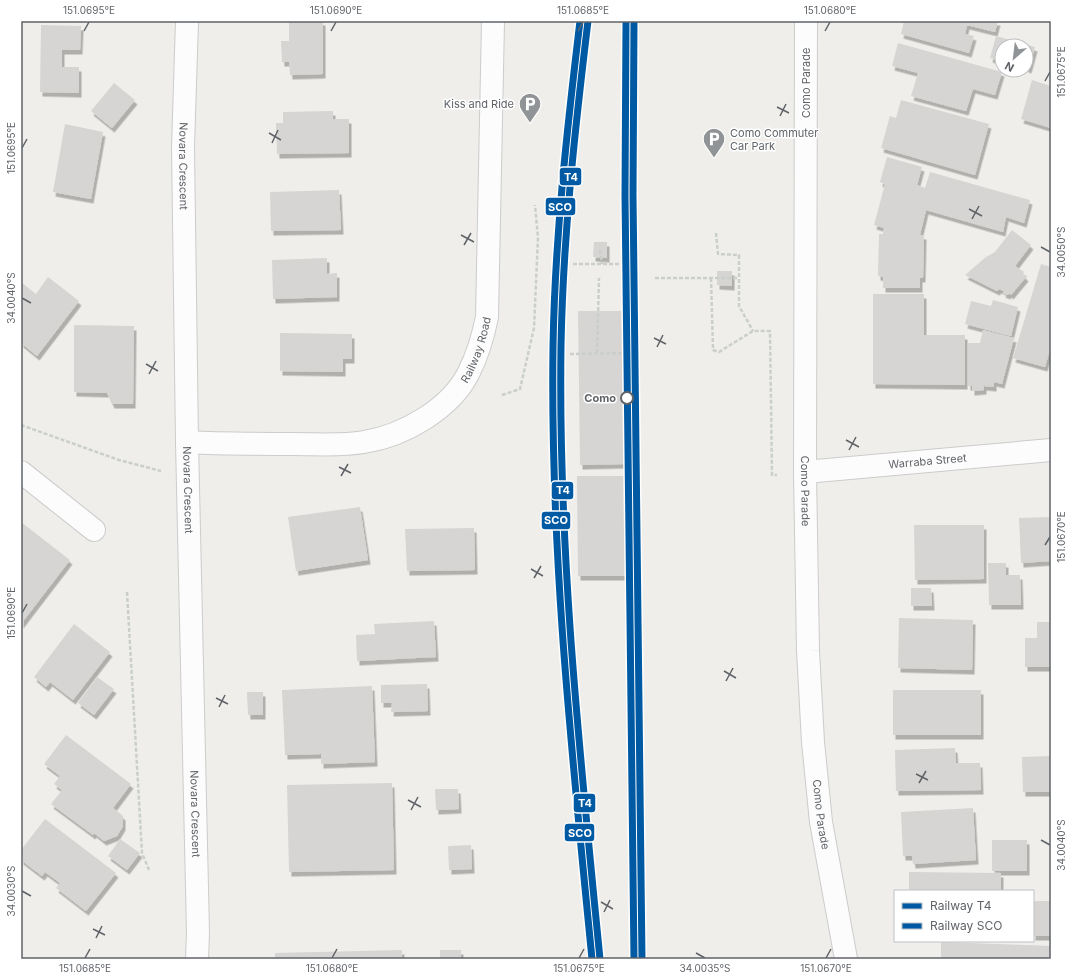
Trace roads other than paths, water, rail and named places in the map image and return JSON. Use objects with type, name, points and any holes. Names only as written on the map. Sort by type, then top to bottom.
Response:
[{"type":"street","name":"Novara Crescent","points":[[187,21],[183,148],[187,442],[198,933],[197,959]]},
{"type":"street","name":"Railway Road","points":[[187,442],[336,444],[363,443],[389,437],[434,413],[451,396],[468,374],[481,344],[487,317],[493,21]]},
{"type":"street","name":"Como Parade","points":[[806,21],[805,472],[808,651],[812,742],[821,822],[846,959]]},
{"type":"street","name":"Warraba Street","points":[[805,472],[1051,450]]},
{"type":"street","points":[[21,472],[94,530]]},
{"type":"rail line","name":"SCO","points":[[580,21],[566,143],[556,264],[553,346],[553,423],[555,500],[564,653],[592,959]]},
{"type":"rail line","name":"T4","points":[[588,21],[574,143],[564,264],[561,346],[561,423],[563,500],[572,653],[600,959]]},
{"type":"rail line","name":"SCO","points":[[626,21],[625,195],[634,959]]},
{"type":"rail line","name":"T4","points":[[634,21],[633,195],[642,959]]},
{"type":"place","name":"Kiss and Ride","points":[[530,124]]},
{"type":"place","name":"Como Commuter Car Park","points":[[714,158]]},
{"type":"place","name":"Como","points":[[627,398]]}]
